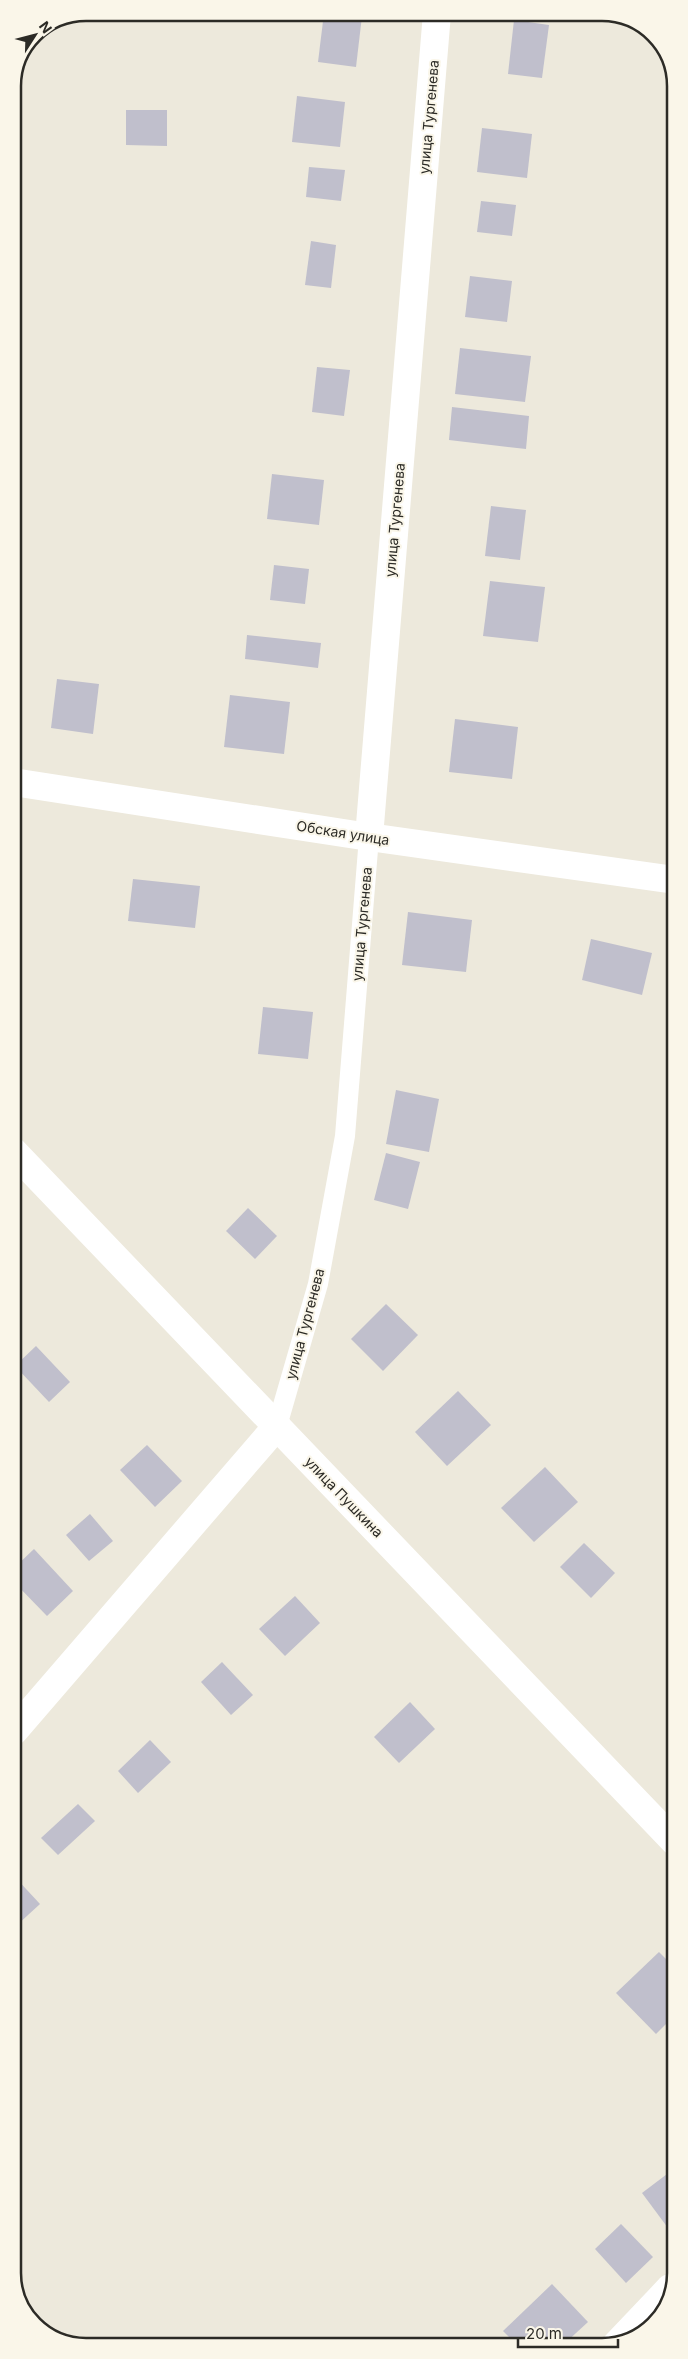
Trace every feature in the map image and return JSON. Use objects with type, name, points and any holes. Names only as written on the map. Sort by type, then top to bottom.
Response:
[{"type":"street","name":"улица Тургенева","points":[[369,837],[436,21]]},
{"type":"street","name":"Обская улица","points":[[21,783],[369,837],[667,879]]},
{"type":"street","name":"улица Пушкина","points":[[21,1159],[667,1834]]},
{"type":"street","name":"улица Тургенева","points":[[21,1723],[277,1426]]},
{"type":"street","points":[[629,2331],[663,2296]]},
{"type":"lane","name":"улица Тургенева","points":[[277,1426],[318,1284],[345,1136],[369,837]]},
{"type":"building","points":[[323,21],[361,21],[356,67],[318,62]]},
{"type":"building","points":[[514,21],[549,25],[542,78],[508,74]]},
{"type":"building","points":[[297,96],[345,102],[340,147],[292,142]]},
{"type":"building","points":[[126,110],[167,110],[167,146],[126,145]]},
{"type":"building","points":[[482,128],[532,134],[527,178],[477,172]]},
{"type":"building","points":[[309,167],[345,170],[341,201],[306,197]]},
{"type":"building","points":[[481,201],[516,205],[512,236],[477,232]]},
{"type":"building","points":[[311,241],[336,245],[331,288],[305,285]]},
{"type":"building","points":[[470,276],[512,281],[507,322],[465,317]]},
{"type":"building","points":[[460,348],[531,356],[525,402],[455,394]]},
{"type":"building","points":[[317,367],[350,370],[344,416],[312,412]]},
{"type":"building","points":[[452,407],[529,416],[526,449],[449,440]]},
{"type":"building","points":[[272,474],[324,480],[319,525],[267,519]]},
{"type":"building","points":[[491,506],[526,510],[520,560],[485,556]]},
{"type":"building","points":[[274,565],[309,569],[305,604],[270,600]]},
{"type":"building","points":[[490,581],[545,587],[538,642],[483,636]]},
{"type":"building","points":[[247,635],[321,643],[318,668],[245,659]]},
{"type":"building","points":[[57,679],[99,684],[93,734],[51,728]]},
{"type":"building","points":[[230,695],[290,702],[284,754],[224,747]]},
{"type":"building","points":[[455,719],[518,727],[512,779],[449,772]]},
{"type":"building","points":[[133,879],[200,886],[195,928],[128,921]]},
{"type":"building","points":[[408,912],[472,920],[466,972],[402,965]]},
{"type":"building","points":[[591,939],[652,953],[642,995],[582,980]]},
{"type":"building","points":[[263,1007],[313,1012],[308,1059],[258,1054]]},
{"type":"building","points":[[396,1090],[439,1099],[429,1152],[386,1144]]},
{"type":"building","points":[[386,1153],[420,1162],[408,1209],[374,1200]]},
{"type":"building","points":[[248,1208],[277,1236],[255,1259],[226,1231]]},
{"type":"building","points":[[386,1304],[418,1335],[383,1371],[351,1339]]},
{"type":"building","points":[[36,1346],[70,1382],[49,1402],[21,1372],[21,1360]]},
{"type":"building","points":[[458,1391],[491,1425],[447,1466],[415,1432]]},
{"type":"building","points":[[147,1445],[182,1481],[155,1507],[120,1470]]},
{"type":"building","points":[[545,1467],[578,1502],[534,1542],[501,1508]]},
{"type":"building","points":[[90,1514],[113,1541],[89,1561],[66,1535]]},
{"type":"building","points":[[584,1543],[615,1573],[591,1598],[560,1567]]},
{"type":"building","points":[[34,1549],[73,1591],[47,1616],[21,1589],[21,1561]]},
{"type":"building","points":[[295,1596],[320,1623],[285,1656],[259,1629]]},
{"type":"building","points":[[222,1662],[253,1695],[231,1715],[201,1682]]},
{"type":"building","points":[[410,1702],[435,1729],[399,1763],[374,1737]]},
{"type":"building","points":[[150,1740],[171,1762],[138,1793],[118,1771]]},
{"type":"building","points":[[78,1804],[95,1821],[58,1855],[41,1838]]},
{"type":"building","points":[[21,1884],[40,1904],[21,1921]]},
{"type":"building","points":[[659,1952],[667,1960],[667,2023],[656,2034],[616,1993]]},
{"type":"building","points":[[667,2174],[667,2227],[642,2193]]},
{"type":"building","points":[[621,2224],[653,2257],[626,2283],[595,2249]]},
{"type":"building","points":[[552,2284],[588,2322],[571,2338],[510,2338],[503,2331]]}]
